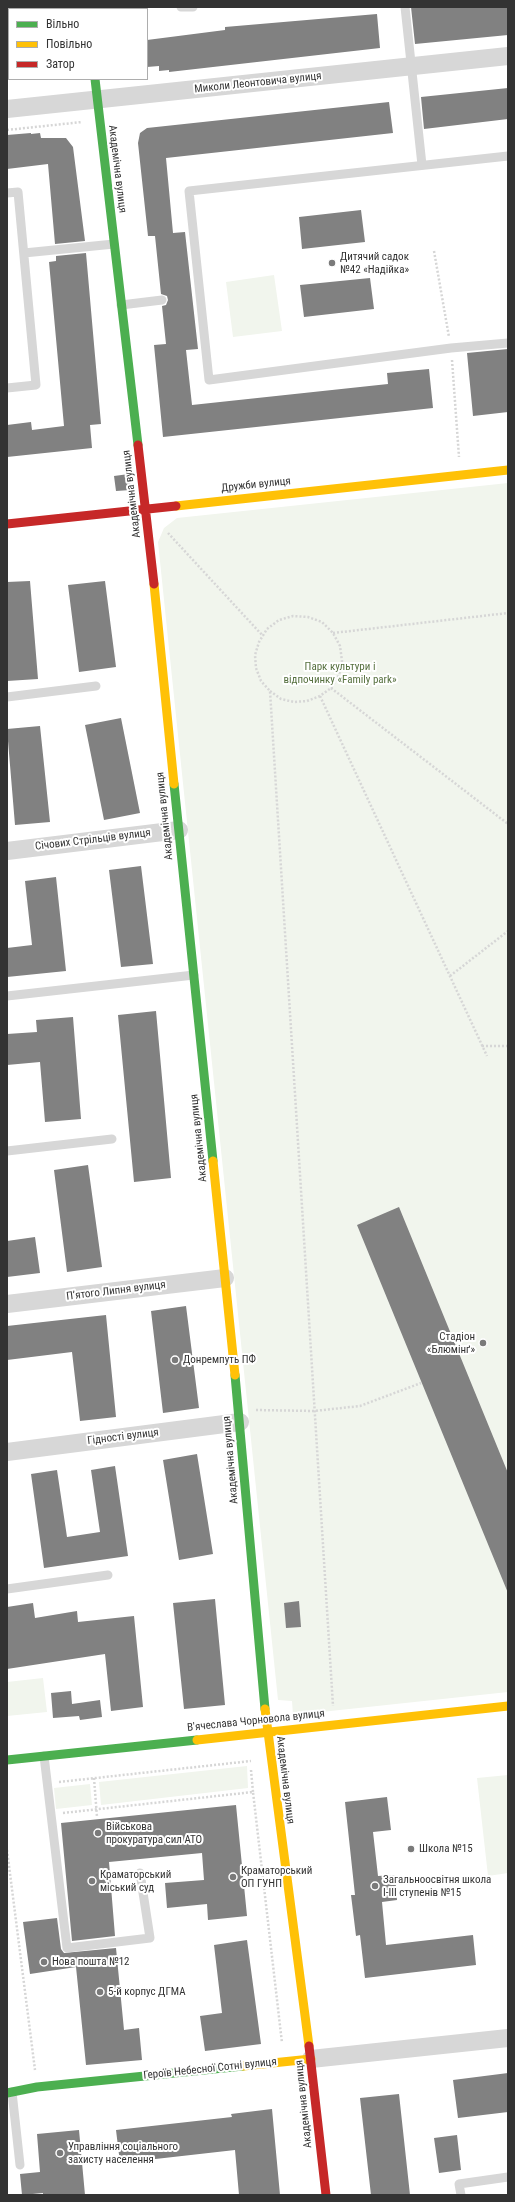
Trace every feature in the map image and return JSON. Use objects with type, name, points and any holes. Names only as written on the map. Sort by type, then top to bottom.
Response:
[{"type":"street","name":"Миколи Леонтовича вулиця","points":[[7,109],[508,56]]},
{"type":"street","name":"Академічна вулиця","points":[[94,80],[146,509],[239,1416],[267,1732],[311,2059],[326,2195]]},
{"type":"street","name":"Дружби вулиця","points":[[7,524],[508,470]]},
{"type":"street","name":"Січових Стрільців вулиця","points":[[7,851],[179,830]]},
{"type":"street","name":"П’ятого Липня вулиця","points":[[7,1304],[225,1278]]},
{"type":"street","name":"Гідності вулиця","points":[[7,1452],[239,1416]]},
{"type":"street","name":"В'ячеслава Чорновола вулиця","points":[[7,1760],[508,1706]]},
{"type":"street","name":"Героїв Небесної Сотні вулиця","points":[[9,2092],[37,2087],[508,2038]]},
{"type":"lane","points":[[181,7],[193,7]]},
{"type":"lane","points":[[405,7],[422,165]]},
{"type":"lane","points":[[508,156],[189,191],[209,380],[451,348],[508,343]]},
{"type":"lane","points":[[7,193],[18,192],[36,385],[7,388]]},
{"type":"lane","points":[[24,253],[114,244]]},
{"type":"lane","points":[[121,305],[162,300]]},
{"type":"lane","points":[[7,697],[96,686]]},
{"type":"lane","points":[[7,996],[194,975]]},
{"type":"lane","points":[[7,1151],[112,1139]]},
{"type":"lane","points":[[7,1589],[108,1575]]},
{"type":"lane","points":[[44,1756],[67,1948],[150,1938],[140,1873]]},
{"type":"lane","points":[[9,2092],[20,2165]]},
{"type":"lane","points":[[461,2195],[459,2184],[508,2177]]},
{"type":"path","points":[[7,130],[98,121]]},
{"type":"path","points":[[434,252],[451,348],[460,475]]},
{"type":"path","points":[[164,528],[262,636]]},
{"type":"path","points":[[333,632],[508,613]]},
{"type":"path","points":[[293,616],[308,617],[322,622],[333,632],[340,646],[342,661],[339,675],[331,688],[320,696],[307,701],[294,702],[281,699],[270,691],[261,681],[256,668],[255,655],[262,636],[267,629],[279,620],[293,616]]},
{"type":"path","points":[[331,688],[508,824]]},
{"type":"path","points":[[270,691],[334,1724]]},
{"type":"path","points":[[320,696],[487,1056]]},
{"type":"path","points":[[450,976],[508,931]]},
{"type":"path","points":[[482,1046],[508,1046]]},
{"type":"path","points":[[239,1416],[360,1406],[421,1383]]},
{"type":"path","points":[[47,1783],[251,1761]]},
{"type":"path","points":[[94,1778],[97,1817]]},
{"type":"path","points":[[51,1814],[253,1792],[284,2062]]},
{"type":"path","points":[[7,1850],[37,2087]]},
{"type":"green space","points":[[274,275],[282,331],[233,337],[226,282]]},
{"type":"green space","name":"Парк культури і відпочинку «Family park»","points":[[508,483],[508,1692],[293,1715],[292,1701],[278,1700],[158,542],[164,528],[177,518]]},
{"type":"green space","points":[[43,1678],[47,1712],[7,1716],[7,1682]]},
{"type":"green space","points":[[247,1766],[248,1788],[101,1805],[99,1782]]},
{"type":"green space","points":[[508,1775],[508,1873],[488,1876],[477,1778]]},
{"type":"green space","points":[[90,1784],[92,1805],[56,1809],[54,1788]]},
{"type":"building","points":[[411,7],[508,7],[508,35],[415,44]]},
{"type":"building","points":[[377,14],[380,48],[169,72],[169,70],[159,71],[159,66],[148,67],[148,40],[225,30],[225,27]]},
{"type":"building","points":[[508,88],[508,119],[424,129],[421,97]]},
{"type":"building","points":[[389,102],[393,133],[166,158],[173,233],[185,232],[198,349],[186,350],[192,405],[388,384],[387,373],[429,369],[433,408],[163,437],[154,345],[166,344],[162,306],[166,305],[168,300],[167,296],[161,294],[155,236],[148,236],[138,143],[140,133],[147,128]]},
{"type":"building","points":[[40,133],[41,138],[66,138],[73,147],[85,241],[55,244],[48,164],[7,169],[7,135]]},
{"type":"building","points":[[361,210],[365,242],[302,249],[299,217]]},
{"type":"building","points":[[86,253],[101,424],[90,425],[92,448],[7,457],[7,425],[31,422],[32,430],[64,426],[49,262],[56,261],[56,256]]},
{"type":"building","points":[[370,278],[374,309],[304,317],[300,285]]},
{"type":"building","points":[[508,349],[508,412],[473,416],[467,353]]},
{"type":"building","points":[[129,474],[131,490],[116,491],[114,476]]},
{"type":"building","points":[[30,581],[38,679],[7,681],[7,582]]},
{"type":"building","points":[[105,581],[116,667],[79,672],[68,585]]},
{"type":"building","points":[[121,718],[140,813],[104,820],[85,725]]},
{"type":"building","points":[[40,726],[50,822],[15,825],[7,729]]},
{"type":"building","points":[[141,866],[153,964],[121,967],[109,870]]},
{"type":"building","points":[[56,877],[66,971],[7,977],[7,948],[32,945],[25,881]]},
{"type":"building","points":[[156,1011],[171,1178],[134,1182],[118,1015]]},
{"type":"building","points":[[73,1017],[81,1119],[45,1122],[40,1062],[7,1065],[7,1034],[37,1032],[36,1020]]},
{"type":"building","points":[[88,1165],[102,1267],[67,1272],[54,1170]]},
{"type":"building","points":[[399,1207],[508,1473],[508,1593],[357,1225]]},
{"type":"building","points":[[35,1237],[40,1273],[7,1277],[7,1241]]},
{"type":"building","name":"Донремпуть ПФ","points":[[186,1306],[199,1408],[163,1413],[151,1311]]},
{"type":"building","points":[[106,1315],[116,1417],[80,1421],[72,1352],[7,1360],[7,1326]]},
{"type":"building","points":[[197,1454],[213,1554],[179,1560],[163,1460]]},
{"type":"building","points":[[115,1466],[128,1556],[44,1568],[31,1474],[57,1470],[67,1537],[100,1532],[91,1470]]},
{"type":"building","points":[[215,1599],[225,1705],[184,1709],[173,1603]]},
{"type":"building","points":[[299,1601],[301,1627],[286,1628],[284,1603]]},
{"type":"building","points":[[33,1603],[35,1618],[77,1611],[78,1622],[134,1616],[143,1707],[111,1711],[105,1654],[7,1669],[7,1607]]},
{"type":"building","points":[[71,1691],[72,1704],[100,1700],[102,1717],[80,1720],[79,1716],[53,1718],[51,1693]]},
{"type":"building","name":"Загальноосвітня школа І-ІІІ ступенів №15","points":[[387,1797],[391,1830],[373,1832],[378,1876],[395,1875],[397,1900],[382,1902],[386,1945],[473,1935],[476,1965],[365,1978],[360,1935],[356,1936],[351,1895],[355,1895],[345,1802]]},
{"type":"building","points":[[236,1805],[247,1916],[208,1920],[207,1904],[167,1908],[165,1883],[204,1880],[202,1853],[109,1862],[115,1936],[72,1941],[61,1823]]},
{"type":"building","name":"5-й корпус ДГМА","points":[[57,1918],[61,1949],[64,1953],[116,1948],[124,2030],[139,2028],[142,2060],[86,2065],[76,1967],[30,1974],[23,1922]]},
{"type":"building","points":[[247,1940],[261,2044],[205,2051],[200,2016],[222,2013],[214,1945]]},
{"type":"building","points":[[508,2073],[508,2112],[458,2118],[453,2080]]},
{"type":"building","points":[[399,2094],[410,2195],[371,2195],[360,2098]]},
{"type":"building","points":[[272,2109],[280,2195],[239,2195],[235,2150],[120,2163],[116,2130],[232,2117],[231,2114]]},
{"type":"building","name":"Управління соціального захисту населення","points":[[79,2130],[85,2195],[43,2195],[43,2193],[22,2195],[20,2174],[40,2172],[37,2134]]},
{"type":"building","points":[[457,2135],[461,2170],[439,2173],[434,2138]]},
{"type":"traffic: fast","points":[[95,80],[138,445]]},
{"type":"traffic: fast","points":[[174,784],[213,1161]]},
{"type":"traffic: fast","points":[[235,1375],[265,1709]]},
{"type":"traffic: fast","points":[[7,1760],[197,1740]]},
{"type":"traffic: fast","points":[[7,2093],[37,2087],[243,2066]]},
{"type":"traffic: slow","points":[[176,506],[508,470]]},
{"type":"traffic: slow","points":[[154,584],[174,784]]},
{"type":"traffic: slow","points":[[213,1161],[235,1375]]},
{"type":"traffic: slow","points":[[197,1740],[508,1706]]},
{"type":"traffic: slow","points":[[265,1709],[309,2046]]},
{"type":"traffic: slow","points":[[243,2066],[311,2059]]},
{"type":"traffic: jam","points":[[138,445],[154,584]]},
{"type":"traffic: jam","points":[[7,524],[176,506]]},
{"type":"traffic: jam","points":[[309,2046],[326,2195]]},
{"type":"place","name":"Дитячий садок №42 «Надійка»","points":[[332,263]]},
{"type":"place","name":"Стадіон «Блюмінґ»","points":[[483,1343]]},
{"type":"place","name":"Донремпуть ПФ","points":[[175,1360]]},
{"type":"place","name":"Військова прокуратура сил АТО","points":[[98,1833]]},
{"type":"place","name":"Школа №15","points":[[411,1849]]},
{"type":"place","name":"Краматорський ОП ГУНП","points":[[233,1877]]},
{"type":"place","name":"Краматорський міський суд","points":[[92,1881]]},
{"type":"place","name":"Загальноосвітня школа І-ІІІ ступенів №15","points":[[375,1886]]},
{"type":"place","name":"Нова пошта №12","points":[[44,1962]]},
{"type":"place","name":"5-й корпус ДГМА","points":[[100,1992]]},
{"type":"place","name":"Управління соціального захисту населення","points":[[60,2153]]}]
